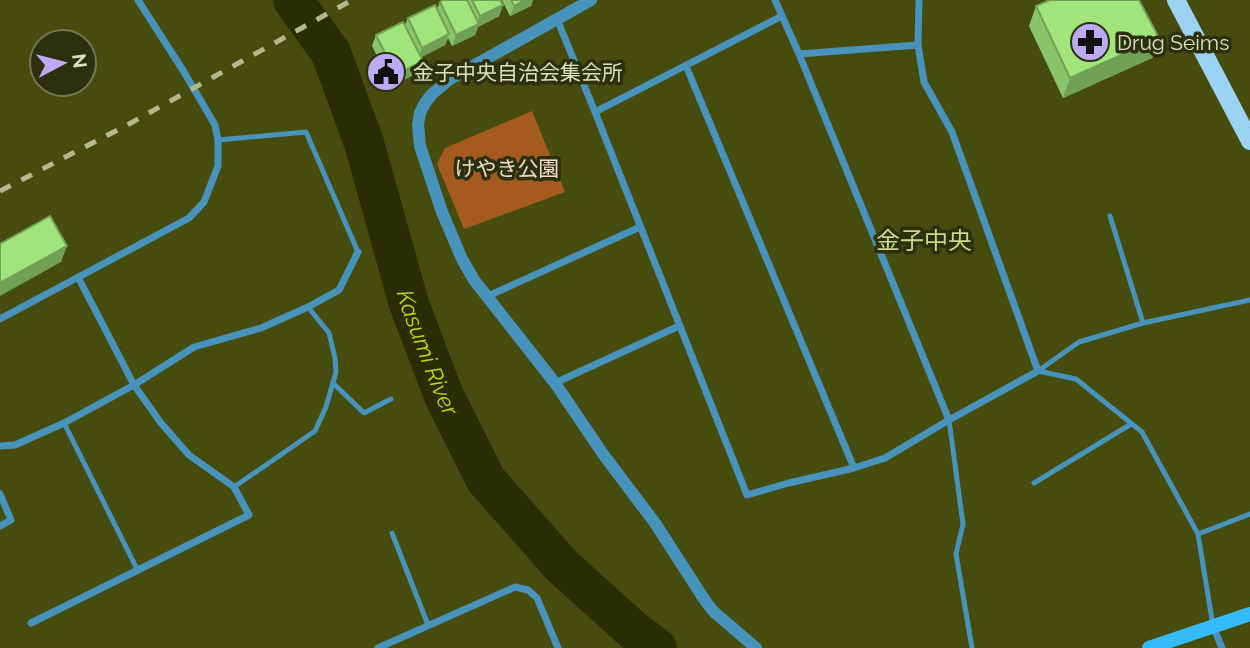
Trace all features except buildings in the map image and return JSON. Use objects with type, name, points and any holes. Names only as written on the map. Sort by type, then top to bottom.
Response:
[{"type":"main road","points":[[1179,2],[1250,141]]},
{"type":"main road","points":[[1149,648],[1250,614]]},
{"type":"street","points":[[0,319],[190,218],[204,202],[218,166],[215,125],[138,0]]},
{"type":"street","points":[[591,0],[450,79],[432,94],[420,113],[420,146],[438,200],[462,259],[474,280],[555,383],[713,611],[756,648]]},
{"type":"street","points":[[775,0],[949,420]]},
{"type":"street","points":[[557,19],[747,495],[885,458],[1038,371],[952,132],[925,82],[918,45],[919,0]]},
{"type":"street","points":[[595,112],[782,16]]},
{"type":"street","points":[[799,54],[918,45]]},
{"type":"street","points":[[686,66],[854,468]]},
{"type":"street","points":[[486,297],[640,227]]},
{"type":"street","points":[[0,446],[15,445],[64,422],[194,347],[261,328],[308,307],[339,290],[358,252]]},
{"type":"street","points":[[31,623],[249,515],[234,486],[189,456],[161,423],[134,384],[78,277]]},
{"type":"street","points":[[555,383],[679,326]]},
{"type":"street","points":[[0,494],[11,520],[0,526]]},
{"type":"street","points":[[378,648],[516,587],[528,590],[537,598],[558,648]]},
{"type":"street","points":[[1213,626],[1222,648]]},
{"type":"lane","points":[[218,140],[306,132],[358,252]]},
{"type":"lane","points":[[1110,216],[1143,323]]},
{"type":"lane","points":[[1038,371],[1079,342],[1143,323],[1250,300]]},
{"type":"lane","points":[[234,486],[315,431],[326,407],[336,372],[329,333],[308,307]]},
{"type":"lane","points":[[1038,371],[1076,379],[1142,432],[1198,534],[1213,626]]},
{"type":"lane","points":[[333,383],[364,414],[391,399]]},
{"type":"lane","points":[[949,420],[962,524],[956,554],[972,648]]},
{"type":"lane","points":[[64,422],[138,571]]},
{"type":"lane","points":[[1034,483],[1131,424]]},
{"type":"lane","points":[[1198,534],[1250,514]]},
{"type":"lane","points":[[392,533],[428,625]]},
{"type":"green space","name":"けやき公園","points":[[532,111],[565,192],[464,229],[437,164],[445,148]]},
{"type":"waterway","name":"Kasumi River","points":[[293,0],[331,53],[364,143],[409,304],[444,396],[486,480],[562,566],[634,631],[657,648]]},
{"type":"railway","points":[[0,191],[129,124],[352,0]]},
{"type":"place","name":"Drug Seims","points":[[1090,42]]},
{"type":"place","name":"金子中央自治会集会所","points":[[386,72]]},
{"type":"district","name":"金子中央","points":[[924,240]]}]
